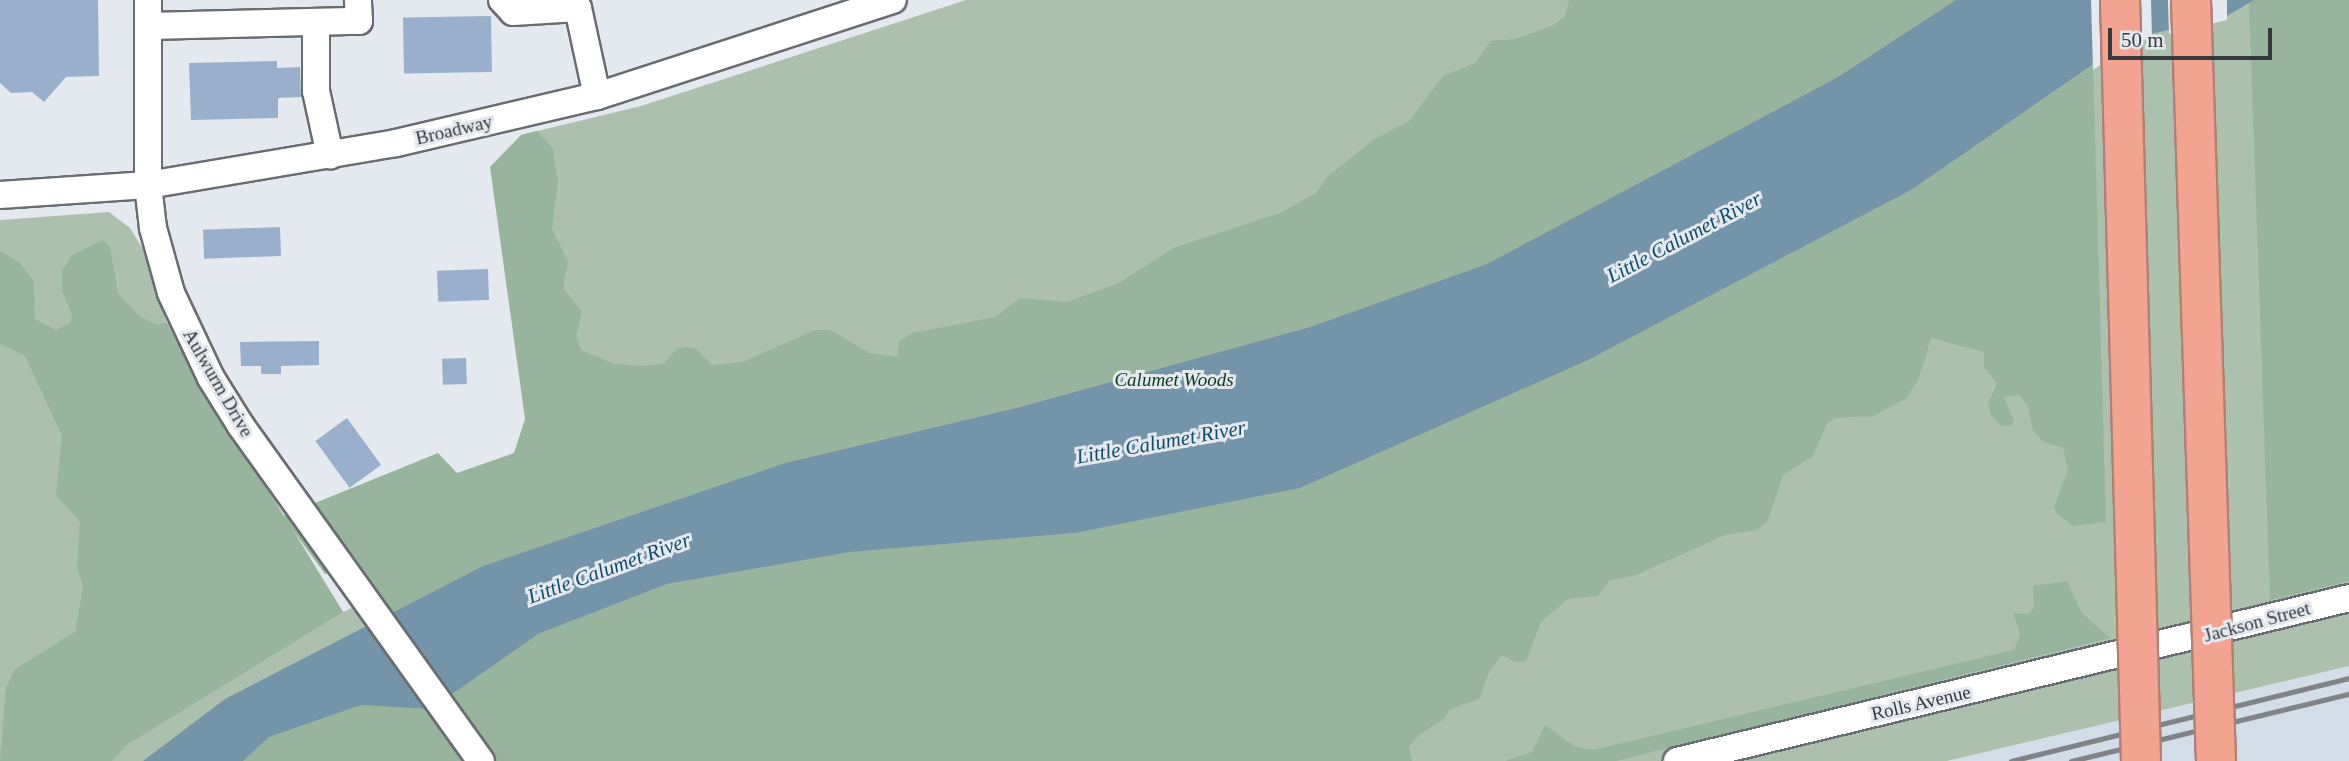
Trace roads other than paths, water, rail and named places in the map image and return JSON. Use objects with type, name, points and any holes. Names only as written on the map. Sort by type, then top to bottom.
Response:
[{"type":"highway","points":[[2120,0],[2141,761]]},
{"type":"highway","points":[[2192,0],[2216,761]]},
{"type":"street","points":[[149,13],[316,22],[359,21],[358,0]]},
{"type":"street","points":[[502,0],[513,12],[586,4],[597,96]]},
{"type":"street","name":"Broadway","points":[[0,195],[148,185],[330,155],[597,96],[893,0]]},
{"type":"street","name":"Aulwurm Drive","points":[[149,13],[148,185],[153,228],[171,293],[211,378],[442,711],[481,761]]},
{"type":"street","points":[[316,22],[316,91],[330,155]]},
{"type":"street","name":"Jackson Street","points":[[2166,646],[2349,598]]},
{"type":"street","name":"Rolls Avenue","points":[[1677,761],[2166,646]]},
{"type":"water","name":"Little Calumet River","points":[[1956,0],[2254,0],[2227,16],[2130,39],[1911,190],[1588,360],[1300,488],[1075,533],[850,552],[667,584],[538,634],[431,709],[361,705],[269,737],[243,761],[143,761],[225,699],[483,566],[785,463],[1020,407],[1310,327],[1487,264],[1838,77]]},
{"type":"railway","points":[[2011,761],[2349,678]]},
{"type":"railway","points":[[2071,761],[2349,694]]},
{"type":"park label","name":"Calumet Woods","points":[[1174,380]]}]
